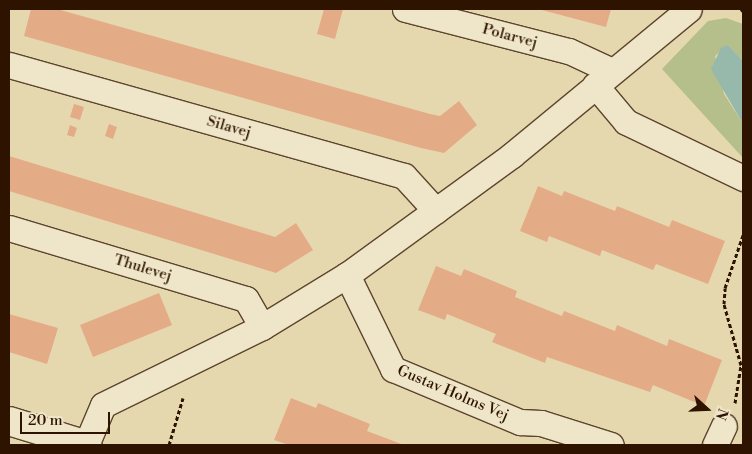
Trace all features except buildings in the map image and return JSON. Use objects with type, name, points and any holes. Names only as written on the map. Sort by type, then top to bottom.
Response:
[{"type":"street","name":"Polarvej","points":[[405,9],[569,51],[603,78]]},
{"type":"street","points":[[9,421],[86,445],[103,405],[262,327],[346,275],[512,155],[689,9]]},
{"type":"street","name":"Silavej","points":[[9,65],[404,176],[436,211]]},
{"type":"street","points":[[603,78],[626,122],[743,178]]},
{"type":"street","name":"Thulevej","points":[[9,228],[246,299],[262,327]]},
{"type":"street","name":"Gustav Holms Vej","points":[[346,275],[393,369],[520,422],[541,423],[611,445]]},
{"type":"path","points":[[720,436],[737,400],[741,365],[724,304],[725,288],[743,235]]},
{"type":"path","points":[[169,445],[193,361]]},
{"type":"green space","points":[[726,18],[743,24],[743,61],[728,45],[715,56],[724,94],[743,124],[743,158],[662,69],[708,21]]},
{"type":"shaded area","points":[[728,45],[743,61],[743,124],[711,69],[721,48]]}]
